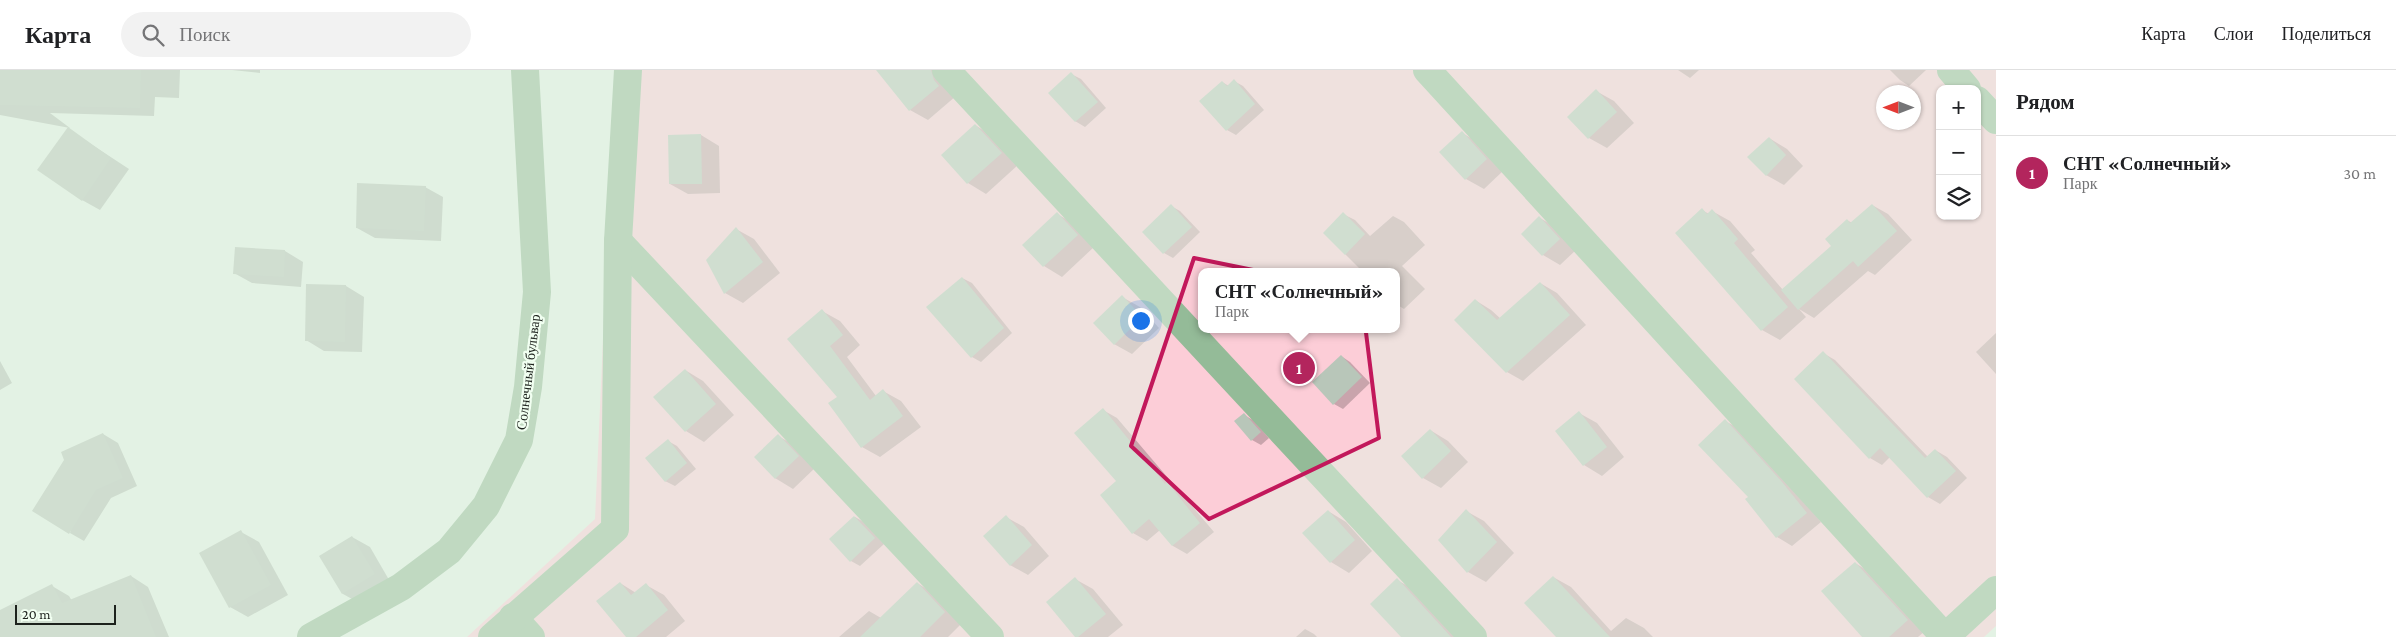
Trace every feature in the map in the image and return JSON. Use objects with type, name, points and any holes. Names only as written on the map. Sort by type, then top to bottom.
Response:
[{"type":"street","name":"Солнечный бульвар","points":[[311,637],[401,587],[449,551],[486,506],[519,440],[528,388],[537,292],[525,70]]},
{"type":"street","points":[[492,637],[522,627],[615,529],[618,241],[628,70]]},
{"type":"street","points":[[946,70],[1473,637]]},
{"type":"street","points":[[1427,70],[1945,637],[1996,590]]},
{"type":"street","points":[[1950,70],[1964,85]]},
{"type":"street","points":[[1981,104],[1996,120]]},
{"type":"street","points":[[618,241],[990,637]]},
{"type":"highlighted area","points":[[1194,258],[1361,292],[1379,438],[1209,519],[1131,446]]},
{"type":"shaded area","points":[[615,70],[1996,70],[1996,626],[1984,637],[467,637],[595,519]]},
{"type":"building","points":[[0,70],[141,70],[140,108],[0,105]]},
{"type":"building","points":[[876,70],[931,70],[934,80],[939,86],[909,111]]},
{"type":"building","points":[[1071,72],[1098,102],[1075,122],[1048,93]]},
{"type":"building","points":[[1234,79],[1255,104],[1226,131],[1199,101],[1222,81],[1227,86]]},
{"type":"building","points":[[1596,89],[1617,112],[1588,139],[1567,117]]},
{"type":"building","points":[[975,124],[1002,153],[967,184],[941,155]]},
{"type":"building","points":[[68,127],[111,158],[82,201],[37,170]]},
{"type":"building","points":[[1462,131],[1487,159],[1465,180],[1439,152]]},
{"type":"building","points":[[701,134],[702,184],[669,184],[668,135]]},
{"type":"building","points":[[1769,137],[1786,155],[1766,176],[1747,157]]},
{"type":"building","points":[[357,183],[426,186],[424,231],[356,228]]},
{"type":"building","points":[[1171,204],[1192,227],[1163,254],[1142,232]]},
{"type":"building","points":[[1872,204],[1897,231],[1858,267],[1853,261],[1798,310],[1781,290],[1831,246],[1825,239],[1847,219],[1850,223]]},
{"type":"building","points":[[1702,208],[1707,214],[1712,209],[1738,239],[1734,243],[1788,307],[1761,331],[1675,233]]},
{"type":"building","points":[[1057,212],[1078,235],[1043,267],[1022,245]]},
{"type":"building","points":[[1343,212],[1365,234],[1345,255],[1323,233]]},
{"type":"building","points":[[1539,216],[1560,239],[1542,256],[1521,234]]},
{"type":"building","points":[[736,227],[763,262],[724,294],[706,260]]},
{"type":"building","points":[[235,247],[285,250],[284,277],[233,274]]},
{"type":"building","points":[[962,277],[1004,328],[971,358],[926,307]]},
{"type":"building","points":[[1540,282],[1570,315],[1506,373],[1454,320],[1475,299],[1497,320]]},
{"type":"building","points":[[306,284],[346,285],[345,342],[305,341]]},
{"type":"building","points":[[1122,295],[1142,317],[1114,345],[1093,323]]},
{"type":"building","points":[[822,309],[843,335],[830,346],[870,400],[883,389],[903,416],[861,448],[828,403],[837,397],[787,339]]},
{"type":"building","points":[[1823,351],[1925,458],[1935,449],[1956,471],[1927,498],[1880,448],[1869,459],[1794,379]]},
{"type":"building","points":[[1341,355],[1362,377],[1333,405],[1312,382]]},
{"type":"building","points":[[685,369],[716,404],[685,432],[653,397]]},
{"type":"building","points":[[1103,408],[1165,484],[1167,482],[1200,523],[1172,546],[1149,519],[1132,534],[1100,495],[1116,481],[1074,433]]},
{"type":"building","points":[[1579,411],[1607,447],[1583,466],[1555,431]]},
{"type":"building","points":[[1244,413],[1261,432],[1251,441],[1234,421]]},
{"type":"building","points":[[1725,419],[1782,482],[1807,513],[1776,538],[1745,499],[1748,497],[1698,445]]},
{"type":"building","points":[[1430,429],[1451,451],[1422,479],[1401,456]]},
{"type":"building","points":[[103,433],[123,478],[96,490],[69,534],[32,511],[64,460],[61,452]]},
{"type":"building","points":[[778,434],[799,456],[775,479],[754,457]]},
{"type":"building","points":[[668,439],[687,463],[665,482],[645,458]]},
{"type":"building","points":[[1466,509],[1497,542],[1467,573],[1438,540]]},
{"type":"building","points":[[1328,510],[1355,540],[1330,563],[1302,533]]},
{"type":"building","points":[[1006,515],[1032,545],[1010,566],[983,536]]},
{"type":"building","points":[[854,516],[875,538],[850,562],[829,539]]},
{"type":"building","points":[[241,530],[271,585],[229,608],[199,553]]},
{"type":"building","points":[[352,536],[375,574],[342,594],[319,556]]},
{"type":"building","points":[[1855,562],[1908,620],[1889,637],[1862,637],[1821,591]]},
{"type":"building","points":[[131,575],[156,637],[0,637],[0,610],[52,584],[62,603]]},
{"type":"building","points":[[1553,576],[1610,637],[1556,637],[1524,603]]},
{"type":"building","points":[[1075,577],[1106,614],[1078,637],[1075,637],[1046,602]]},
{"type":"building","points":[[1397,578],[1451,637],[1401,637],[1370,604]]},
{"type":"building","points":[[620,582],[631,595],[646,583],[668,610],[636,637],[626,637],[596,601]]},
{"type":"building","points":[[917,582],[945,612],[920,637],[860,637]]},
{"type":"place","name":"СНТ «Солнечный»","points":[[1299,368]]}]
